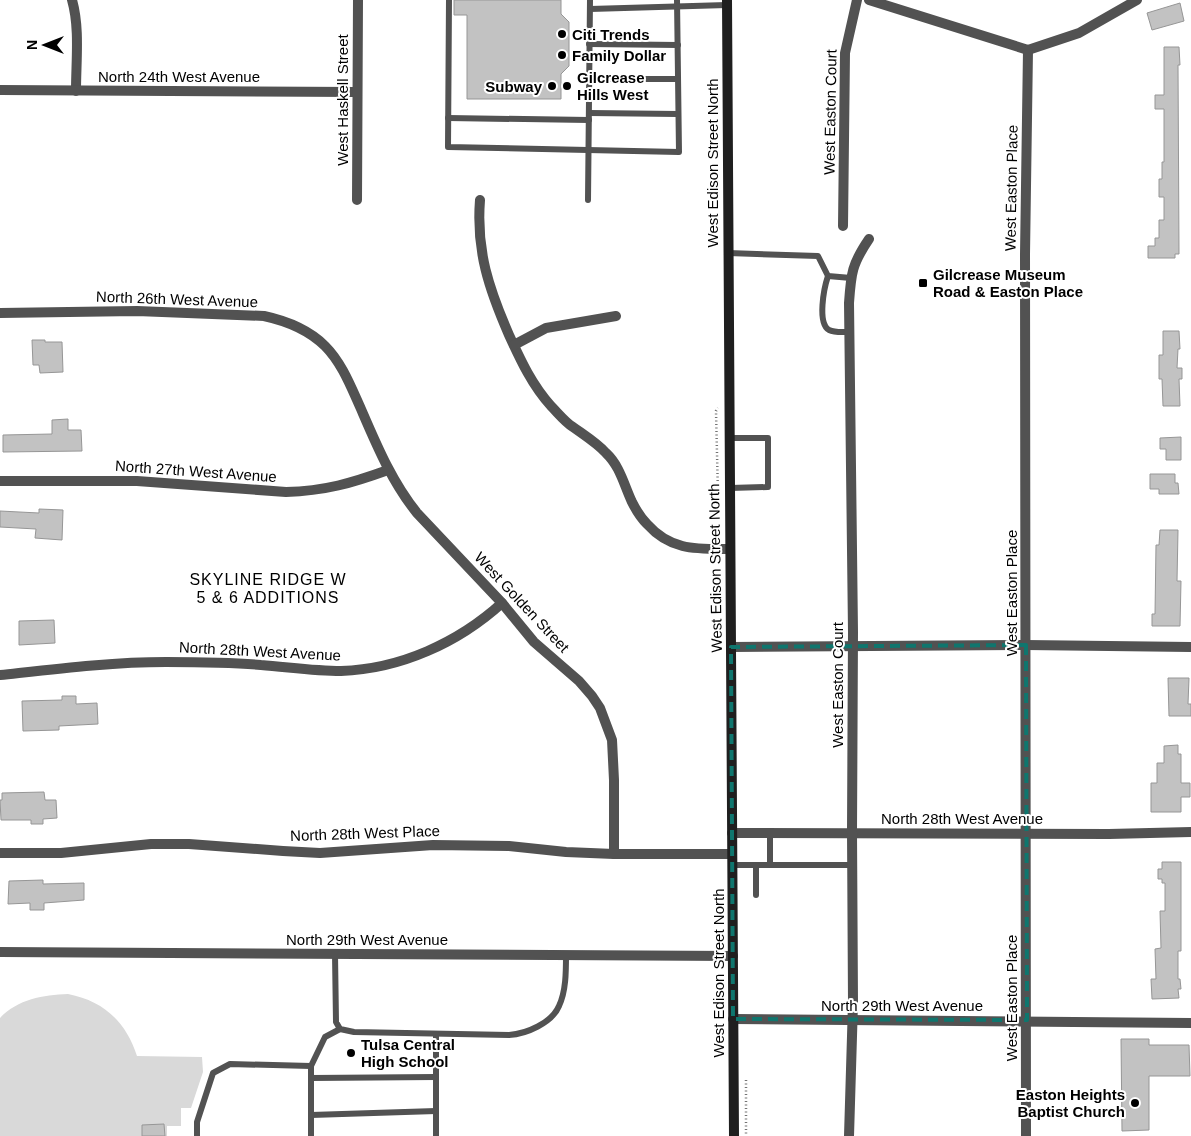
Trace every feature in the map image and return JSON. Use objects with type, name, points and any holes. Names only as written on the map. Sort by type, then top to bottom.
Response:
[{"type":"main road","name":"West Edison Street North","points":[[727,3],[728,438],[730,488],[734,1136]]},
{"type":"street","points":[[72,0],[75,9],[76,27],[76,91]]},
{"type":"street","name":"West Haskell Street","points":[[357,200],[358,0]]},
{"type":"street","name":"West Easton Court","points":[[843,226],[845,53],[857,0]]},
{"type":"street","points":[[869,0],[1028,50],[1079,33],[1137,0]]},
{"type":"street","name":"West Easton Place","points":[[1026,1136],[1025,254],[1028,50]]},
{"type":"street","name":"North 24th West Avenue","points":[[0,90],[357,92]]},
{"type":"street","points":[[480,200],[478,223],[486,276],[493,298],[525,371],[551,406],[571,426],[606,452],[616,464],[633,504],[653,531],[672,544],[692,549],[730,549]]},
{"type":"street","name":"West Easton Court","points":[[849,1136],[852,1020],[852,646],[849,302],[851,278],[857,258],[869,239]]},
{"type":"street","name":"North 26th West Avenue","points":[[0,313],[137,310],[240,314],[264,316],[300,327],[325,346],[343,372],[388,470]]},
{"type":"street","points":[[514,345],[546,328],[616,316]]},
{"type":"street","name":"North 27th West Avenue","points":[[0,480],[136,481],[286,492],[335,487],[356,482],[388,470]]},
{"type":"street","name":"West Golden Street","points":[[388,470],[405,498],[417,513],[502,603],[534,642],[579,681],[592,696],[602,712],[612,740],[614,854]]},
{"type":"street","name":"North 28th West Avenue","points":[[0,674],[98,665],[165,662],[260,665],[340,671],[378,667],[427,652],[486,618],[502,603]]},
{"type":"street","points":[[731,647],[1026,645],[1191,647]]},
{"type":"street","name":"North 28th West Avenue","points":[[732,833],[1025,834],[1191,832]]},
{"type":"street","name":"North 28th West Place","points":[[0,853],[61,853],[151,844],[189,844],[320,853],[433,845],[475,845],[732,860]]},
{"type":"street","name":"North 29th West Avenue","points":[[0,952],[733,956]]},
{"type":"street","name":"North 29th West Avenue","points":[[733,1019],[1027,1020],[1191,1023]]},
{"type":"lane","points":[[449,0],[448,147],[589,151],[679,152],[677,3]]},
{"type":"lane","points":[[588,200],[590,0]]},
{"type":"lane","points":[[590,9],[677,3],[727,3]]},
{"type":"lane","points":[[589,44],[678,45]]},
{"type":"lane","points":[[589,79],[678,80]]},
{"type":"lane","points":[[448,118],[678,114]]},
{"type":"lane","points":[[728,252],[818,256],[828,276],[824,289],[824,326],[831,331],[849,332]]},
{"type":"lane","points":[[828,276],[851,278]]},
{"type":"lane","points":[[728,438],[768,438],[768,487],[730,488]]},
{"type":"lane","points":[[770,832],[770,865]]},
{"type":"lane","points":[[732,860],[756,865],[852,865]]},
{"type":"lane","points":[[756,865],[756,895]]},
{"type":"lane","points":[[335,954],[336,1022],[340,1029]]},
{"type":"lane","points":[[311,1136],[310,1066],[324,1037],[340,1029],[354,1032],[520,1034],[546,1021],[559,1008],[565,981],[566,956]]},
{"type":"lane","points":[[436,1034],[436,1136]]},
{"type":"lane","points":[[197,1136],[197,1122],[213,1073],[230,1064],[310,1066]]},
{"type":"lane","points":[[311,1078],[436,1076]]},
{"type":"lane","points":[[311,1115],[436,1111]]},
{"type":"path","points":[[746,1071],[746,1136]]},
{"type":"highlighted area","points":[[1026,645],[1027,1020],[733,1019],[731,647]]},
{"type":"shaded area","points":[[68,994],[92,1002],[112,1015],[127,1033],[137,1056],[202,1057],[203,1072],[191,1108],[181,1108],[181,1126],[167,1126],[167,1136],[0,1136],[0,1018],[15,1006],[31,999]]},
{"type":"building","points":[[454,0],[561,0],[561,14],[569,22],[569,66],[561,74],[561,99],[467,99],[467,15],[454,15]]},
{"type":"building","points":[[1180,3],[1184,21],[1152,30],[1147,13]]},
{"type":"building","points":[[1164,47],[1179,47],[1179,254],[1175,254],[1175,258],[1148,258],[1148,246],[1155,246],[1155,238],[1159,238],[1159,220],[1164,220],[1164,197],[1159,197],[1159,179],[1162,179],[1162,162],[1164,162],[1164,109],[1155,109],[1155,95],[1164,95]]},
{"type":"building","points":[[1163,331],[1179,331],[1180,349],[1178,349],[1177,368],[1182,368],[1182,379],[1179,379],[1180,406],[1163,406],[1162,379],[1159,379],[1159,355],[1163,355]]},
{"type":"building","points":[[32,340],[62,342],[63,372],[40,373],[39,365],[33,365]]},
{"type":"building","points":[[68,419],[68,430],[81,430],[82,451],[3,452],[3,435],[52,434],[52,420]]},
{"type":"building","points":[[1181,437],[1181,460],[1166,460],[1166,449],[1160,449],[1160,438]]},
{"type":"building","points":[[1150,474],[1175,474],[1175,483],[1178,483],[1179,494],[1159,494],[1159,489],[1150,489]]},
{"type":"building","points":[[39,509],[63,510],[62,540],[35,538],[36,529],[0,527],[0,511],[39,513]]},
{"type":"building","points":[[1160,530],[1178,530],[1177,581],[1181,581],[1180,626],[1152,626],[1152,614],[1155,614],[1156,545],[1159,545]]},
{"type":"building","points":[[54,620],[55,643],[19,645],[19,621]]},
{"type":"building","points":[[1168,678],[1189,678],[1188,704],[1191,704],[1191,716],[1169,716]]},
{"type":"building","points":[[62,696],[76,696],[76,704],[97,703],[98,724],[59,726],[59,730],[23,731],[22,701],[62,700]]},
{"type":"building","points":[[1178,745],[1178,754],[1181,754],[1181,783],[1190,783],[1190,797],[1181,797],[1181,812],[1151,812],[1151,783],[1157,783],[1157,763],[1164,763],[1164,746]]},
{"type":"building","points":[[44,792],[45,800],[56,800],[57,818],[43,819],[43,824],[31,824],[31,820],[1,820],[0,800],[2,800],[2,793]]},
{"type":"building","points":[[1162,862],[1181,862],[1181,951],[1178,951],[1178,979],[1180,979],[1181,989],[1178,989],[1179,998],[1152,999],[1151,979],[1156,979],[1155,949],[1161,948],[1160,911],[1165,911],[1165,883],[1162,883],[1162,879],[1158,879],[1158,869],[1162,869]]},
{"type":"building","points":[[43,880],[43,884],[84,883],[84,900],[44,903],[44,910],[30,910],[30,903],[8,904],[9,881]]},
{"type":"building","name":"Easton Heights Baptist Church","points":[[1121,1039],[1149,1039],[1149,1045],[1189,1045],[1190,1076],[1149,1076],[1149,1130],[1122,1131]]},
{"type":"building","points":[[164,1124],[165,1136],[142,1136],[142,1125]]},
{"type":"place","name":"Citi Trends","points":[[562,34]]},
{"type":"place","name":"Family Dollar","points":[[562,55]]},
{"type":"place","name":"Subway","points":[[552,86]]},
{"type":"place","name":"Gilcrease Hills West","points":[[567,86]]},
{"type":"place","name":"Gilcrease Museum Road & Easton Place","points":[[923,283]]},
{"type":"place","name":"Tulsa Central High School","points":[[351,1053]]},
{"type":"place","name":"Easton Heights Baptist Church","points":[[1135,1103]]},
{"type":"district","name":"SKYLINE RIDGE W 5 & 6 ADDITIONS","points":[[268,588]]}]
